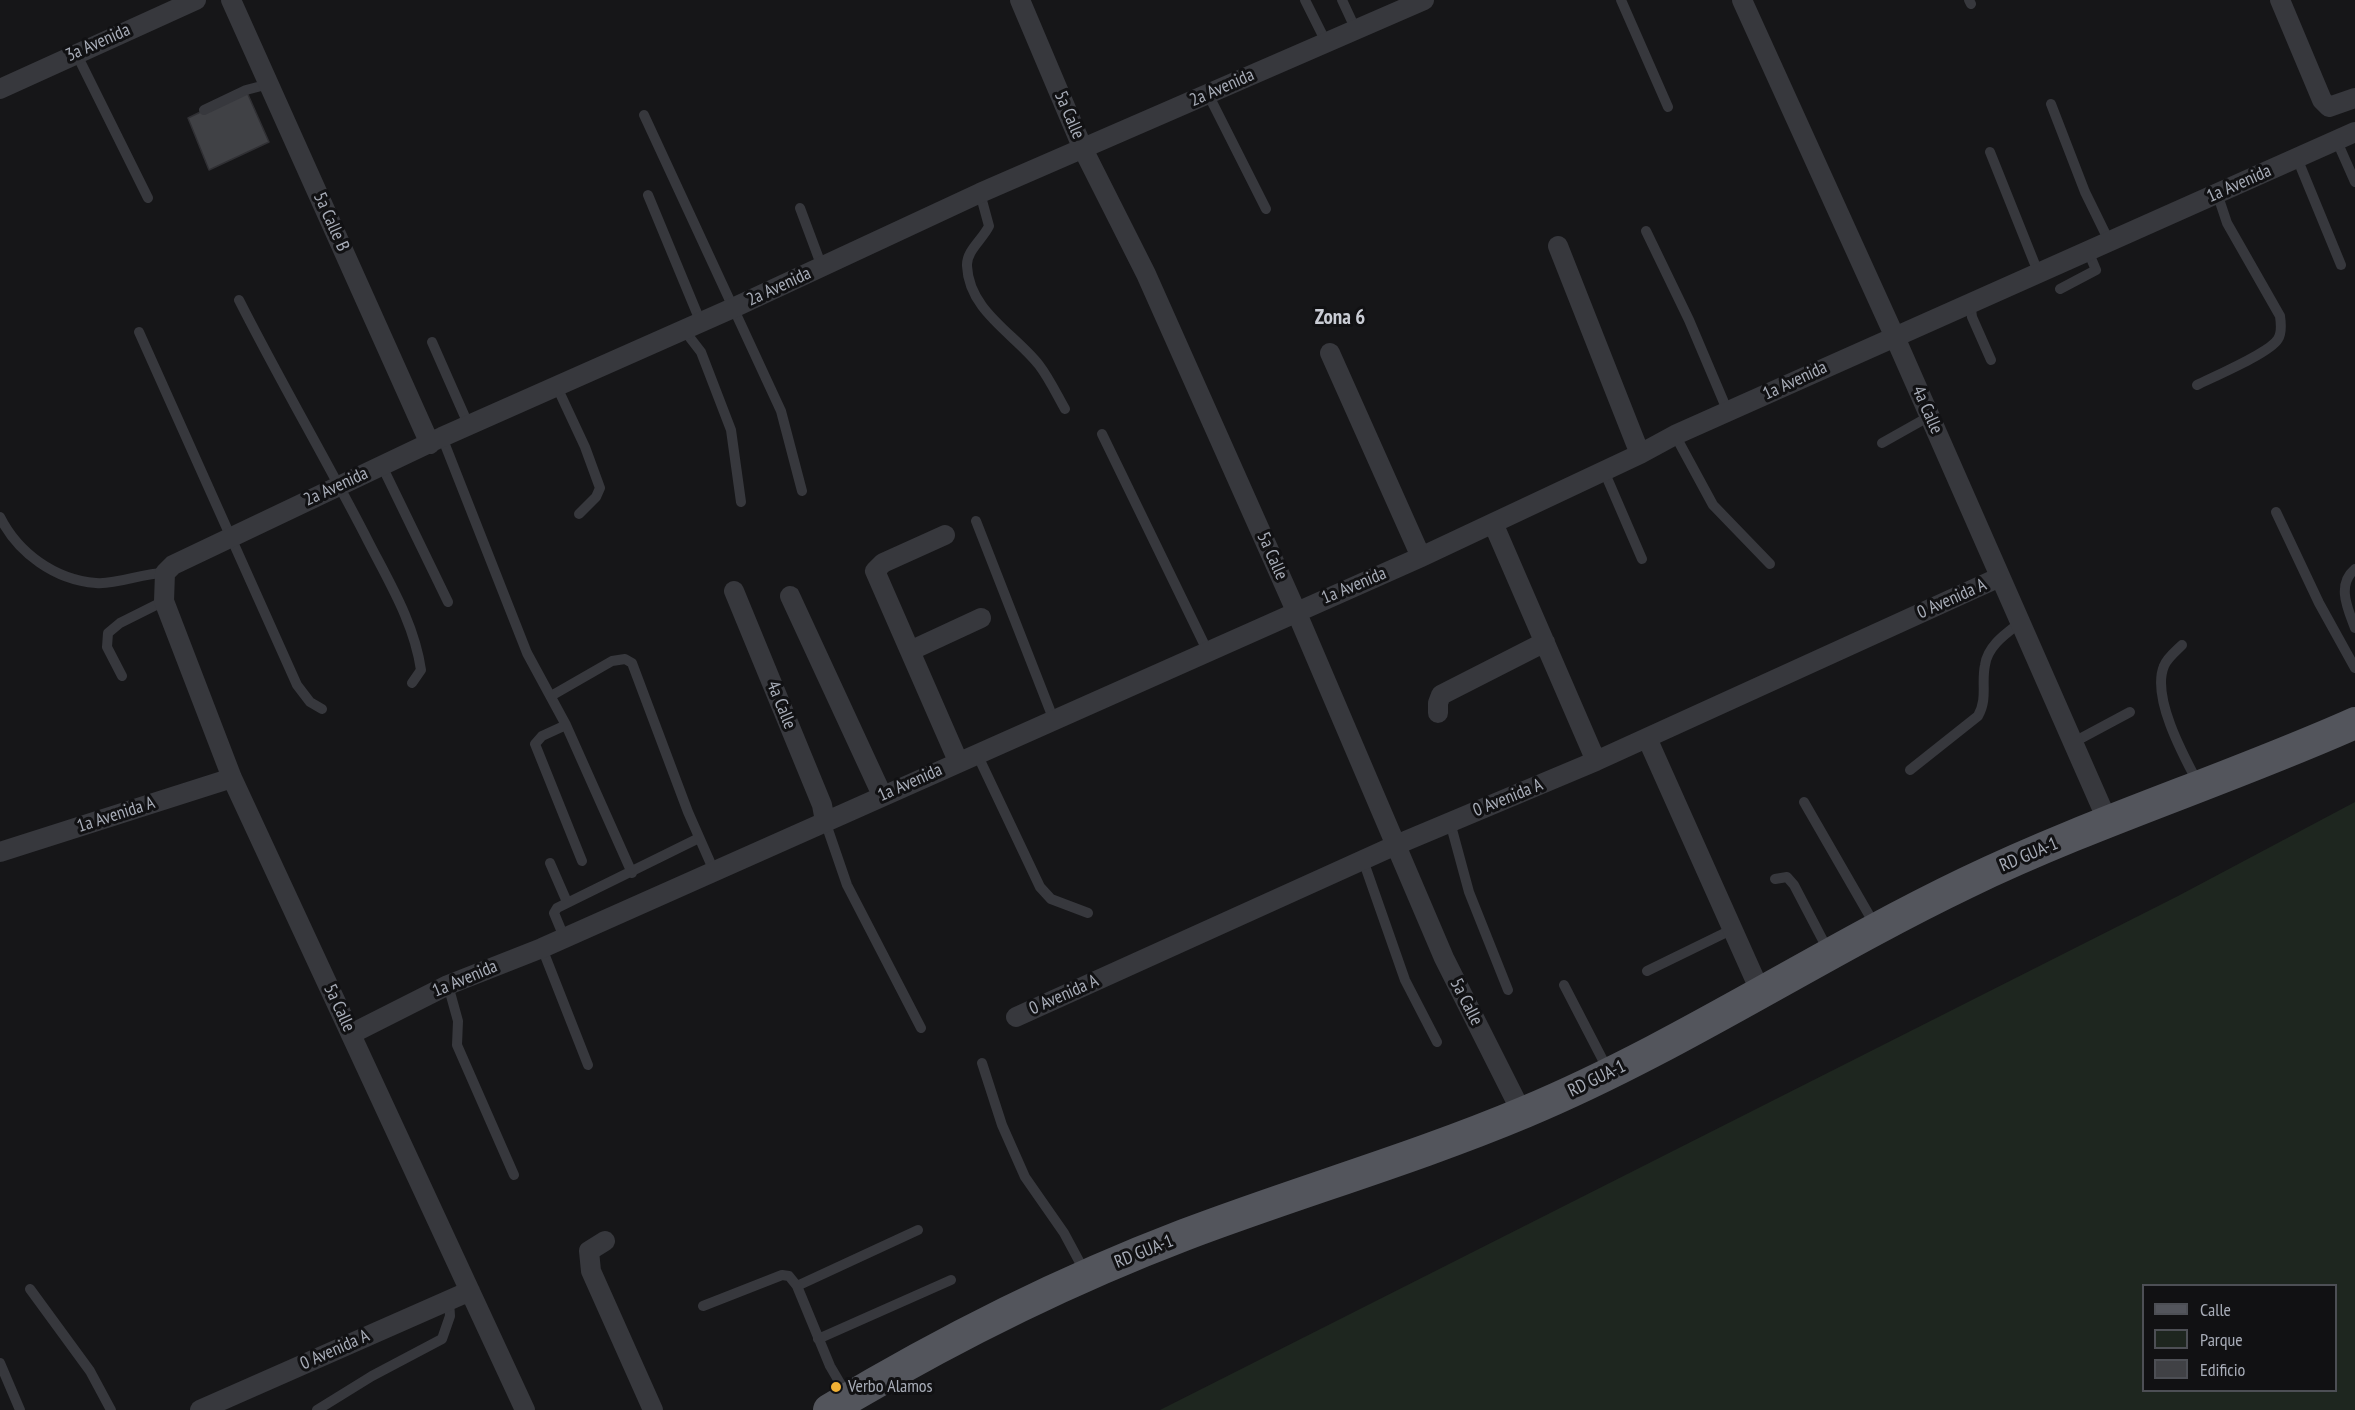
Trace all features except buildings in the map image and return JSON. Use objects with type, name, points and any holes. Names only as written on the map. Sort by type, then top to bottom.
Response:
[{"type":"main road","name":"RD GUA-1","points":[[839,1404],[1009,1312],[1086,1275],[1184,1235],[1522,1113],[1610,1074],[1964,884],[2108,822],[2290,752],[2355,723]]},
{"type":"street","name":"3a Avenida","points":[[0,88],[196,0]]},
{"type":"street","name":"5a Calle B","points":[[231,0],[436,440]]},
{"type":"street","name":"5a Calle","points":[[1020,0],[1083,149],[1146,274],[1296,611],[1444,958],[1522,1113]]},
{"type":"street","name":"2a Avenida","points":[[165,573],[173,565],[436,440],[733,308],[980,193],[1424,0]]},
{"type":"street","name":"4a Calle","points":[[1742,0],[1894,335],[2108,822]]},
{"type":"street","points":[[2280,0],[2322,100],[2329,106],[2337,106],[2355,98]]},
{"type":"street","name":"1a Avenida","points":[[351,1034],[448,985],[542,948],[1053,718],[1421,557],[1640,454],[1675,435],[1894,335],[2346,136]]},
{"type":"street","points":[[1558,246],[1640,454]]},
{"type":"street","points":[[1330,353],[1421,557]]},
{"type":"street","points":[[1492,523],[1596,761]]},
{"type":"street","points":[[945,535],[883,563],[875,571],[912,650],[958,761]]},
{"type":"street","points":[[164,601],[165,573]]},
{"type":"street","name":"0 Avenida A","points":[[1016,1017],[1396,845],[1596,761],[2000,577]]},
{"type":"street","name":"4a Calle","points":[[734,591],[822,805],[825,821]]},
{"type":"street","points":[[790,596],[882,795]]},
{"type":"street","name":"5a Calle","points":[[164,601],[232,778],[525,1410]]},
{"type":"street","points":[[912,650],[981,618]]},
{"type":"street","points":[[1438,713],[1441,695],[1545,642]]},
{"type":"street","points":[[1647,738],[1761,993]]},
{"type":"street","name":"1a Avenida A","points":[[0,852],[232,778]]},
{"type":"street","points":[[605,1241],[589,1251],[591,1271],[653,1410]]},
{"type":"street","name":"0 Avenida A","points":[[210,1408],[470,1291]]},
{"type":"lane","points":[[1305,0],[1326,42]]},
{"type":"lane","points":[[1342,0],[1356,30]]},
{"type":"lane","points":[[1622,0],[1668,107]]},
{"type":"lane","points":[[76,52],[148,198]]},
{"type":"lane","points":[[204,110],[246,90],[269,84]]},
{"type":"lane","points":[[1208,94],[1266,209]]},
{"type":"lane","points":[[2052,104],[2085,192],[2109,241]]},
{"type":"lane","points":[[644,114],[782,411],[802,491]]},
{"type":"lane","points":[[2346,136],[2355,182]]},
{"type":"lane","points":[[1990,153],[2038,272]]},
{"type":"lane","points":[[2297,158],[2342,265]]},
{"type":"lane","points":[[980,193],[989,226],[983,238],[971,251],[966,265],[973,288],[984,311],[1039,365],[1065,409]]},
{"type":"lane","points":[[2197,385],[2263,351],[2278,340],[2281,327],[2280,316],[2227,223],[2217,193]]},
{"type":"lane","points":[[648,195],[701,352],[731,430],[741,502]]},
{"type":"lane","points":[[800,208],[822,267]]},
{"type":"lane","points":[[1646,231],[1689,320],[1728,412]]},
{"type":"lane","points":[[2060,289],[2096,270],[2088,251]]},
{"type":"lane","points":[[239,300],[290,400],[340,485],[409,621],[421,670],[412,683]]},
{"type":"lane","points":[[1970,302],[1972,317],[1991,360]]},
{"type":"lane","points":[[139,332],[297,685],[310,702],[322,709]]},
{"type":"lane","points":[[432,342],[469,426]]},
{"type":"lane","points":[[557,387],[585,447],[600,488],[596,497],[579,514]]},
{"type":"lane","points":[[1882,443],[1930,416]]},
{"type":"lane","points":[[1102,434],[1207,650]]},
{"type":"lane","points":[[1675,435],[1713,505],[1770,564]]},
{"type":"lane","points":[[436,440],[527,653],[566,725],[632,873]]},
{"type":"lane","points":[[382,466],[448,602]]},
{"type":"lane","points":[[1604,471],[1642,559]]},
{"type":"lane","points":[[2276,512],[2319,603],[2355,669]]},
{"type":"lane","points":[[0,517],[11,538],[34,559],[64,575],[97,584],[147,573],[165,573]]},
{"type":"lane","points":[[976,521],[1053,718]]},
{"type":"lane","points":[[2355,569],[2343,589],[2345,603],[2355,628]]},
{"type":"lane","points":[[122,676],[107,647],[108,633],[120,623],[164,601]]},
{"type":"lane","points":[[1910,770],[1978,716],[1984,705],[1984,665],[1989,654],[1999,639],[2021,622]]},
{"type":"lane","points":[[2182,645],[2165,663],[2160,678],[2163,703],[2183,756],[2199,786]]},
{"type":"lane","points":[[551,696],[612,661],[625,659],[632,663],[699,838],[714,871]]},
{"type":"lane","points":[[2074,742],[2130,712]]},
{"type":"lane","points":[[566,725],[542,736],[535,744],[582,861]]},
{"type":"lane","points":[[977,754],[1040,887],[1051,899],[1088,914]]},
{"type":"lane","points":[[1804,802],[1877,930]]},
{"type":"lane","points":[[825,821],[847,885],[921,1028]]},
{"type":"lane","points":[[1449,822],[1469,892],[1508,990]]},
{"type":"lane","points":[[564,937],[554,914],[567,902],[632,873],[699,838]]},
{"type":"lane","points":[[1363,860],[1405,980],[1437,1042]]},
{"type":"lane","points":[[550,863],[567,902]]},
{"type":"lane","points":[[1775,879],[1787,877],[1794,885],[1830,955]]},
{"type":"lane","points":[[1647,971],[1734,929]]},
{"type":"lane","points":[[542,948],[588,1065]]},
{"type":"lane","points":[[448,985],[458,1021],[457,1045],[514,1174]]},
{"type":"lane","points":[[1564,985],[1610,1074]]},
{"type":"lane","points":[[982,1063],[1002,1125],[1025,1177],[1064,1233],[1086,1275]]},
{"type":"lane","points":[[797,1286],[918,1230]]},
{"type":"lane","points":[[703,1306],[782,1275],[789,1276],[797,1286],[818,1339],[839,1404]]},
{"type":"lane","points":[[818,1339],[951,1280]]},
{"type":"lane","points":[[30,1289],[90,1371],[111,1410]]},
{"type":"lane","points":[[317,1410],[372,1376],[442,1339],[450,1316],[449,1300]]},
{"type":"lane","points":[[0,1363],[20,1410]]},
{"type":"green space","points":[[2355,802],[2355,1410],[1160,1410],[2178,896]]},
{"type":"place","name":"Verbo Alamos","points":[[836,1387]]},
{"type":"district","name":"Zona 6","points":[[1340,318]]}]
